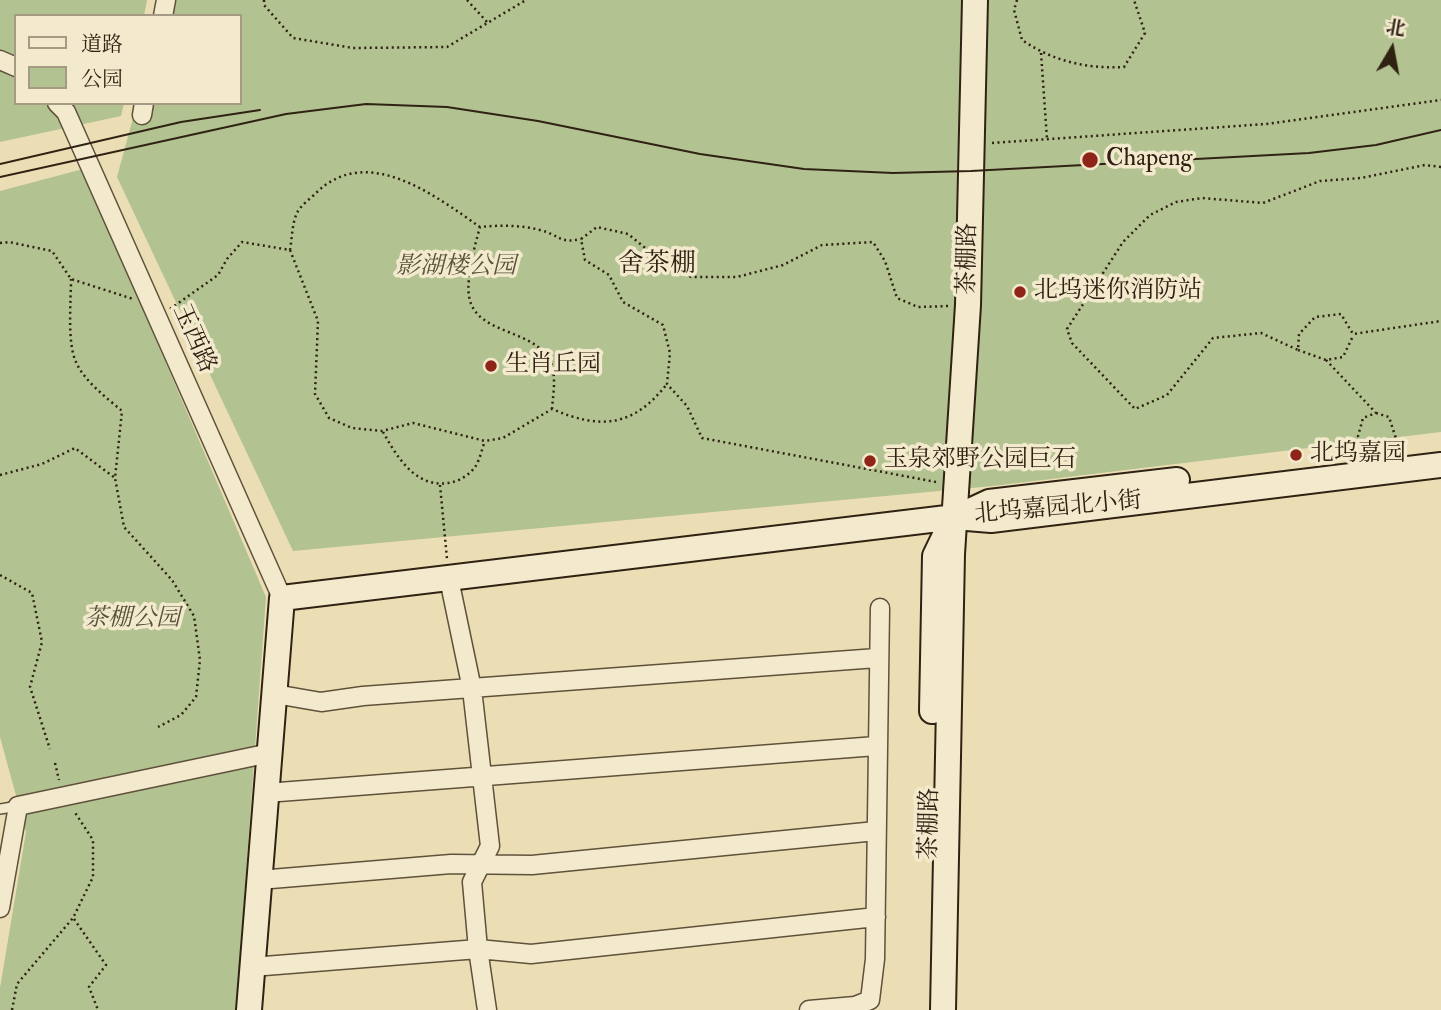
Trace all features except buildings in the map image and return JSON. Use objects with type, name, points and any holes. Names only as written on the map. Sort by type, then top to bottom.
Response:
[{"type":"street","name":"茶棚路","points":[[943,1010],[955,517],[968,305],[975,0]]},
{"type":"street","name":"玉西路","points":[[59,105],[66,112],[282,598]]},
{"type":"street","name":"北坞嘉园北小街","points":[[955,517],[989,502],[1441,450]]},
{"type":"street","name":"北坞嘉园北小街","points":[[955,517],[991,520],[1441,465]]},
{"type":"street","name":"茶棚路","points":[[928,1010],[935,556],[955,517]]},
{"type":"street","points":[[249,1010],[282,598],[955,517]]},
{"type":"street","points":[[449,579],[472,689],[490,846],[472,882],[487,1010]]},
{"type":"street","points":[[809,1010],[855,1006],[870,1000],[875,959],[876,746],[879,696],[877,658],[880,608]]},
{"type":"street","points":[[275,694],[321,702],[363,696],[877,658]]},
{"type":"street","points":[[266,793],[635,767],[876,746]]},
{"type":"street","points":[[0,908],[18,806],[270,753]]},
{"type":"street","points":[[259,880],[451,864],[532,864],[876,831]]},
{"type":"street","points":[[252,967],[478,949],[531,954],[876,917]]},
{"type":"lane","points":[[0,809],[18,806]]},
{"type":"path","points":[[264,0],[264,5],[293,38],[353,48],[447,47],[526,0]]},
{"type":"path","points":[[467,0],[488,23]]},
{"type":"path","points":[[1017,0],[1014,10],[1022,40],[1062,61],[1106,68],[1124,66],[1145,33],[1134,0]]},
{"type":"path","points":[[1041,52],[1047,139]]},
{"type":"path","points":[[972,144],[1266,124],[1441,100]]},
{"type":"path","points":[[1401,454],[1394,426],[1389,418],[1376,413],[1326,360],[1261,333],[1213,338],[1167,395],[1135,409],[1072,343],[1068,329],[1123,242],[1150,215],[1176,202],[1202,198],[1263,203],[1320,181],[1361,178],[1425,164],[1441,167]]},
{"type":"path","points":[[552,409],[503,438],[485,440],[414,423],[382,431],[352,428],[329,418],[315,394],[318,321],[290,250],[297,212],[337,177],[388,173],[420,188],[480,227],[503,225],[542,230],[565,242],[581,239],[597,227],[628,234],[660,260],[691,277],[737,277],[783,265],[822,245],[873,242],[885,261],[897,298],[918,307],[968,305]]},
{"type":"path","points":[[480,227],[468,296],[474,309],[486,321],[540,348],[551,364],[554,383],[552,409]]},
{"type":"path","points":[[552,409],[578,420],[600,422],[624,418],[648,408],[667,384],[670,353],[663,325],[622,302],[609,275],[585,260],[581,239]]},
{"type":"path","points":[[157,318],[218,275],[242,242],[290,250]]},
{"type":"path","points":[[0,243],[51,251],[71,279],[71,326],[75,362],[102,394],[122,411],[115,478],[124,527],[172,580],[194,616],[200,660],[196,697],[181,715],[158,727]]},
{"type":"path","points":[[71,279],[134,299]]},
{"type":"path","points":[[1298,350],[1299,334],[1315,317],[1341,314],[1353,334]]},
{"type":"path","points":[[1353,334],[1441,321]]},
{"type":"path","points":[[1326,360],[1343,357],[1353,334]]},
{"type":"path","points":[[667,384],[687,406],[702,438],[936,481],[937,489]]},
{"type":"path","points":[[1368,458],[1359,436],[1363,418],[1376,413]]},
{"type":"path","points":[[382,431],[408,468],[423,481],[440,485],[461,480],[476,466],[485,440]]},
{"type":"path","points":[[0,475],[42,464],[75,448],[115,478]]},
{"type":"path","points":[[440,485],[449,579]]},
{"type":"path","points":[[0,575],[32,593],[42,642],[30,687],[50,750]]},
{"type":"path","points":[[12,1010],[17,984],[73,918],[93,877],[93,840],[64,796]]},
{"type":"path","points":[[73,918],[106,965],[89,987],[98,1010]]},
{"type":"green space","points":[[0,0],[147,0],[144,14],[14,14],[14,105],[124,105],[121,116],[0,142]]},
{"type":"green space","name":"影湖楼公园","points":[[164,0],[1441,0],[1441,432],[993,486],[293,551],[117,177],[136,105],[242,105],[242,14],[160,14]]},
{"type":"green space","name":"茶棚公园","points":[[83,169],[266,597],[236,1010],[0,1010],[0,988],[26,832],[0,737],[0,191]]},
{"type":"tram line","points":[[0,177],[286,114],[366,104],[447,107],[538,121],[700,154],[804,169],[893,173],[1309,153],[1376,145],[1441,130]]},
{"type":"tram line","points":[[0,164],[181,122],[260,110]]},
{"type":"place","name":"Chapeng","points":[[1090,160]]},
{"type":"place","name":"北坞迷你消防站","points":[[1020,292]]},
{"type":"place","name":"生肖丘园","points":[[491,366]]},
{"type":"place","name":"北坞嘉园","points":[[1296,455]]},
{"type":"place","name":"玉泉郊野公园巨石","points":[[870,461]]},
{"type":"district","name":"舍茶棚","points":[[657,265]]}]
